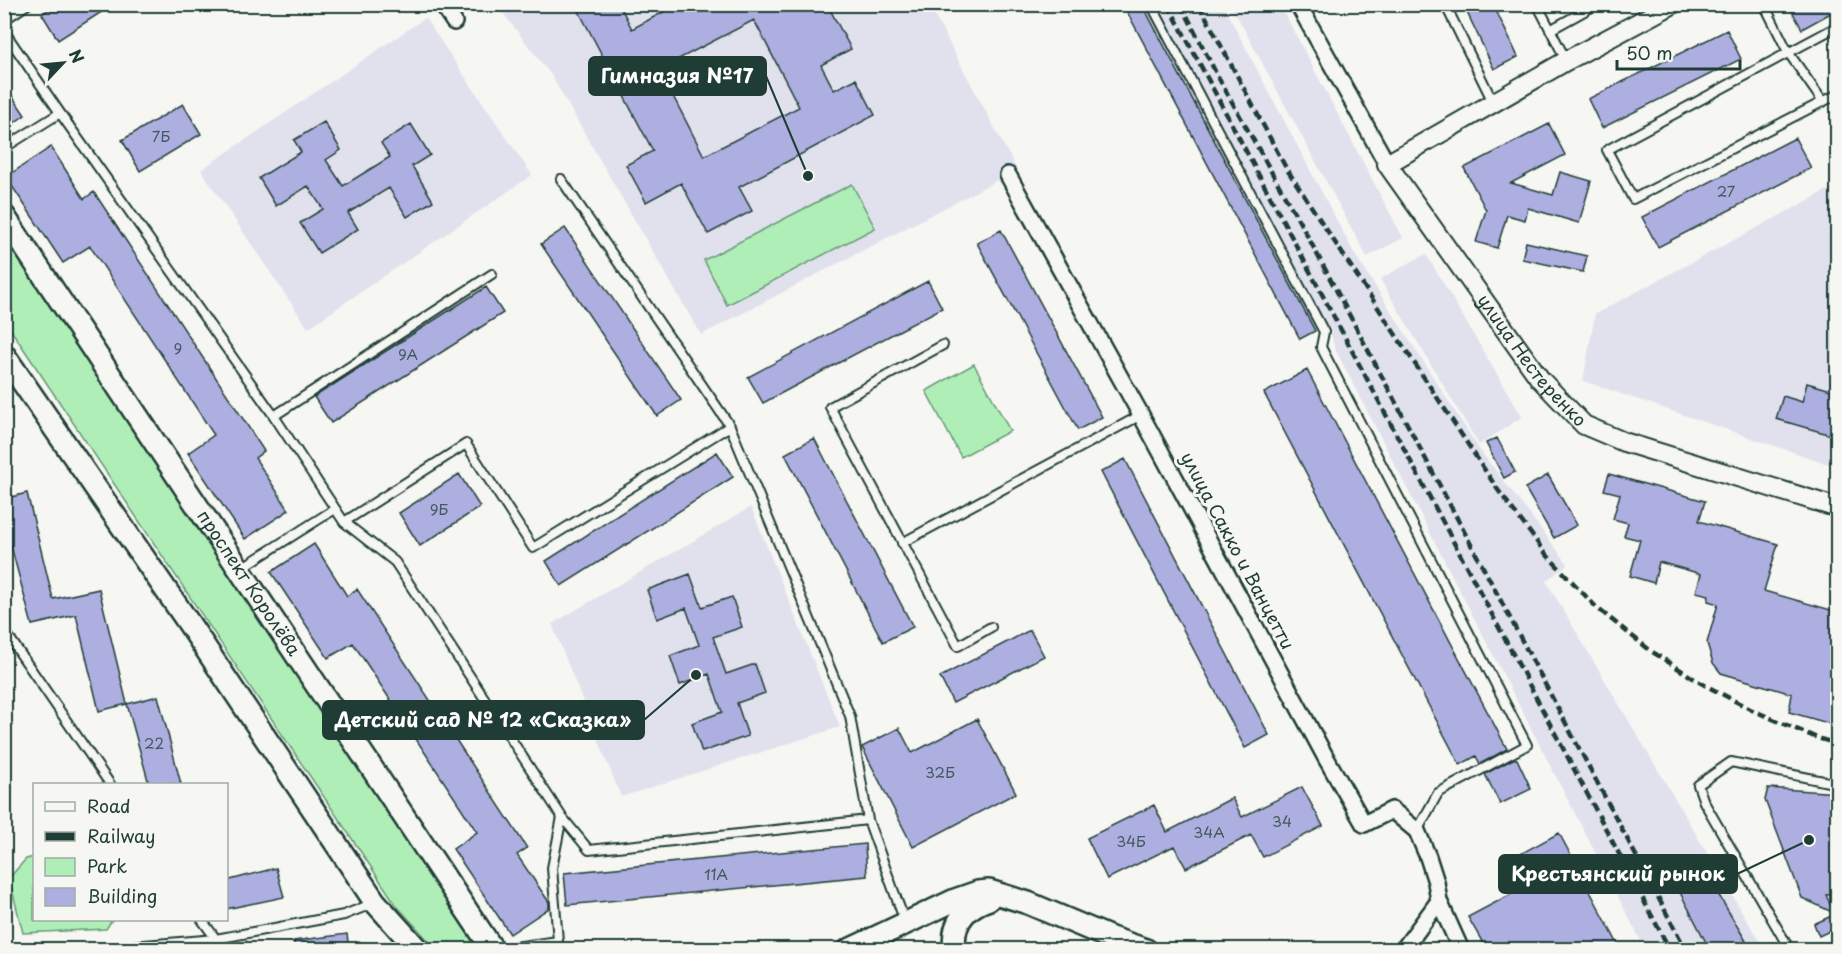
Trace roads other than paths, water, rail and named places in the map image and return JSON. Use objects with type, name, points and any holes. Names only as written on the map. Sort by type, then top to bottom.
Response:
[{"type":"main road","name":"проспект Королёва","points":[[4,216],[494,950]]},
{"type":"main road","points":[[4,355],[188,622],[375,902],[418,950]]},
{"type":"main road","points":[[849,950],[955,900],[978,892],[995,892],[1028,903],[1111,938],[1146,950]]},
{"type":"main road","points":[[955,950],[953,939],[959,918],[977,903],[1004,896]]},
{"type":"street","points":[[442,4],[454,22]]},
{"type":"street","points":[[1298,4],[1387,164],[1566,61],[1673,4]]},
{"type":"street","name":"улица Нестеренко","points":[[1387,164],[1540,379],[1584,425],[1624,442],[1838,508]]},
{"type":"street","name":"улица Сакко и Ванцетти","points":[[1008,175],[1364,824],[1392,810],[1418,831]]},
{"type":"street","points":[[1418,831],[1436,882],[1439,901],[1461,950]]},
{"type":"street","points":[[1403,950],[1439,901]]},
{"type":"lane","points":[[4,20],[28,4]]},
{"type":"lane","points":[[1151,4],[1324,332],[1321,347],[1527,745],[1438,793],[1418,831]]},
{"type":"lane","points":[[1445,4],[1493,102]]},
{"type":"lane","points":[[1537,4],[1566,61]]},
{"type":"lane","points":[[1550,30],[1597,4]]},
{"type":"lane","points":[[1764,4],[1788,52],[1823,102]]},
{"type":"lane","points":[[1838,26],[1607,150],[1633,199],[1838,94]]},
{"type":"lane","points":[[4,31],[274,416],[344,522],[395,562],[562,818],[590,850],[868,820]]},
{"type":"lane","points":[[4,148],[60,113]]},
{"type":"lane","points":[[561,179],[730,426],[850,716],[868,820],[906,923]]},
{"type":"lane","points":[[274,416],[492,274]]},
{"type":"lane","points":[[943,345],[830,407],[958,646],[991,627]]},
{"type":"lane","points":[[902,543],[1141,415]]},
{"type":"lane","points":[[344,522],[466,444],[533,548],[730,426]]},
{"type":"lane","points":[[240,569],[335,509]]},
{"type":"lane","points":[[4,630],[109,783]]},
{"type":"lane","points":[[1790,950],[1704,802],[1698,785],[1731,762],[1838,784]]},
{"type":"lane","points":[[510,950],[514,947],[558,941],[552,868],[562,818]]},
{"type":"lane","points":[[84,950],[216,939],[344,915],[375,902]]},
{"type":"lane","points":[[203,921],[216,939]]},
{"type":"railway","points":[[1168,4],[1670,950]]},
{"type":"railway","points":[[1181,4],[1218,77],[1308,237],[1686,950]]},
{"type":"railway","points":[[1199,4],[1286,168],[1498,490],[1546,554],[1597,608],[1651,651],[1701,683],[1752,710],[1817,738],[1838,744]]},
{"type":"place","name":"Гимназия №17","points":[[808,176]]},
{"type":"place","name":"Детский сад № 12 «Сказка»","points":[[696,675]]},
{"type":"place","name":"Крестьянский рынок","points":[[1809,840]]}]
